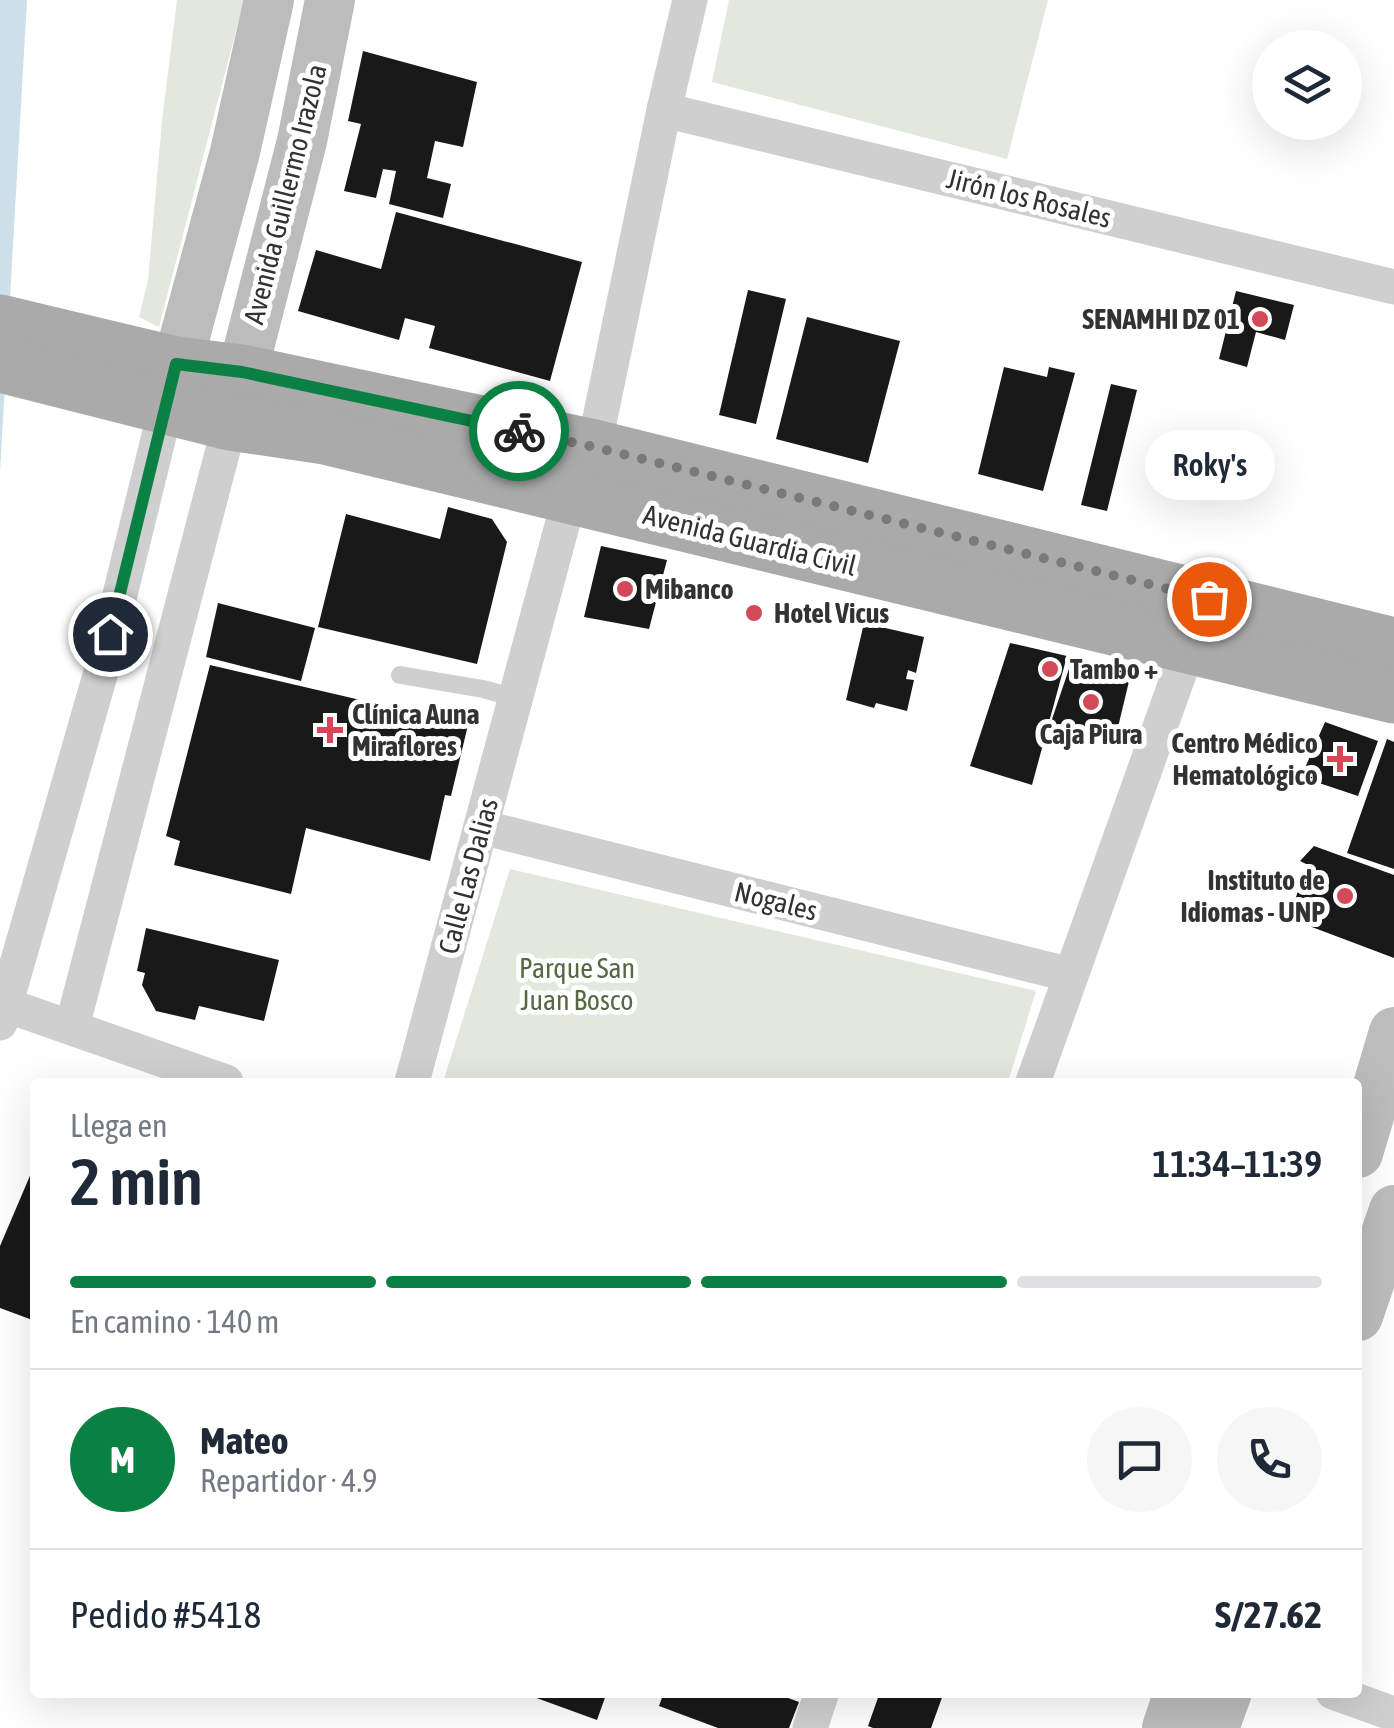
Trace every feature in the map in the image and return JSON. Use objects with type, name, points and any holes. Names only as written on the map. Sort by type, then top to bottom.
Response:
[{"type":"main road","points":[[171,385],[235,152],[268,0]]},
{"type":"main road","name":"Avenida Guillermo Irazola","points":[[236,397],[302,141],[330,0]]},
{"type":"main road","points":[[220,205],[282,220]]},
{"type":"main road","points":[[0,322],[110,371]]},
{"type":"main road","points":[[0,364],[110,371]]},
{"type":"main road","name":"Avenida Guardia Civil","points":[[110,371],[236,397],[594,447],[1188,646],[1394,696]]},
{"type":"main road","name":"Avenida Guardia Civil","points":[[236,397],[324,438],[570,496],[908,551],[1394,645]]},
{"type":"main road","points":[[1362,1140],[1394,1032]]},
{"type":"main road","points":[[1362,1304],[1394,1210]]},
{"type":"main road","points":[[1167,1728],[1177,1698]]},
{"type":"main road","points":[[1214,1728],[1225,1698]]},
{"type":"street","points":[[594,447],[690,0]]},
{"type":"street","name":"Jirón los Rosales","points":[[664,110],[1394,287]]},
{"type":"street","points":[[171,385],[101,672],[3,1014],[72,1026],[215,1078]]},
{"type":"street","name":"Avenida Guillermo Irazola","points":[[72,1026],[236,397]]},
{"type":"street","name":"Calle Las Dalias","points":[[413,1078],[570,496]]},
{"type":"street","points":[[1035,1078],[1188,646]]},
{"type":"street","name":"Nogales","points":[[481,827],[1071,975]]},
{"type":"street","points":[[810,1728],[820,1698]]},
{"type":"street","points":[[1350,1698],[1394,1714]]},
{"type":"lane","points":[[400,675],[515,698]]},
{"type":"green space","points":[[177,0],[244,0],[159,327],[139,317],[148,280]]},
{"type":"green space","points":[[729,0],[1048,0],[1007,159],[712,82]]},
{"type":"green space","name":"Parque San Juan Bosco","points":[[510,869],[1036,991],[1009,1078],[444,1078]]},
{"type":"shaded area","points":[[0,0],[27,0],[0,472]]},
{"type":"building","points":[[363,51],[477,82],[463,147],[435,141],[427,178],[451,184],[443,218],[389,204],[396,171],[383,169],[376,198],[344,191],[361,124],[348,121]]},
{"type":"building","points":[[396,212],[582,262],[550,381],[429,348],[435,326],[405,318],[399,340],[298,311],[316,250],[381,269]]},
{"type":"building","points":[[748,290],[786,299],[756,424],[719,415]]},
{"type":"building","name":"SENAMHI DZ 01","points":[[1236,291],[1294,305],[1285,340],[1256,332],[1247,367],[1219,359]]},
{"type":"building","points":[[807,317],[900,341],[868,463],[776,439]]},
{"type":"building","points":[[1004,367],[1047,377],[1049,367],[1075,373],[1043,491],[978,474]]},
{"type":"building","points":[[1111,384],[1137,390],[1107,511],[1081,505]]},
{"type":"building","points":[[448,507],[492,519],[507,542],[477,664],[318,627],[346,514],[440,539]]},
{"type":"building","name":"Mibanco","points":[[601,546],[667,560],[649,629],[584,617]]},
{"type":"building","points":[[218,603],[315,628],[301,681],[206,657]]},
{"type":"building","points":[[864,623],[924,637],[916,673],[908,670],[906,679],[914,680],[907,711],[846,700]]},
{"type":"building","points":[[1010,643],[1067,656],[1032,785],[970,766]]},
{"type":"building","name":"Caja Piura","points":[[1073,657],[1131,673],[1113,748],[1048,731]]},
{"type":"building","points":[[210,665],[468,725],[451,796],[445,795],[430,861],[306,828],[291,894],[174,865],[180,841],[166,836]]},
{"type":"building","name":"Centro Médico Hematológico","points":[[1325,722],[1378,741],[1358,796],[1301,777]]},
{"type":"building","points":[[1387,739],[1394,742],[1394,869],[1347,853]]},
{"type":"building","name":"Instituto de Idiomas - UNP","points":[[1314,846],[1394,875],[1394,958],[1288,918],[1308,865],[1300,861]]},
{"type":"building","points":[[146,928],[279,960],[264,1021],[199,1006],[195,1020],[156,1011],[142,985],[145,973],[137,971]]},
{"type":"building","points":[[30,1176],[30,1319],[0,1308],[0,1246]]},
{"type":"building","points":[[536,1698],[605,1698],[597,1720]]},
{"type":"building","points":[[662,1698],[788,1698],[799,1702],[789,1728],[718,1728],[659,1706]]},
{"type":"building","points":[[878,1698],[942,1698],[931,1728],[868,1726]]},
{"type":"way so far","points":[[519,431],[1209,599]]},
{"type":"place","name":"SENAMHI DZ 01","points":[[1260,319]]},
{"type":"place","name":"Mibanco","points":[[625,589]]},
{"type":"place","name":"Roky's","points":[[1209,599]]},
{"type":"place","name":"Hotel Vicus","points":[[754,613]]},
{"type":"place","name":"Tambo +","points":[[1050,669]]},
{"type":"place","name":"Caja Piura","points":[[1091,702]]},
{"type":"place","name":"Clínica Auna Miraflores","points":[[330,730]]},
{"type":"place","name":"Centro Médico Hematológico","points":[[1340,759]]},
{"type":"place","name":"Instituto de Idiomas - UNP","points":[[1345,896]]},
{"type":"route","points":[[110,634],[176,364],[242,372],[519,431]]}]
